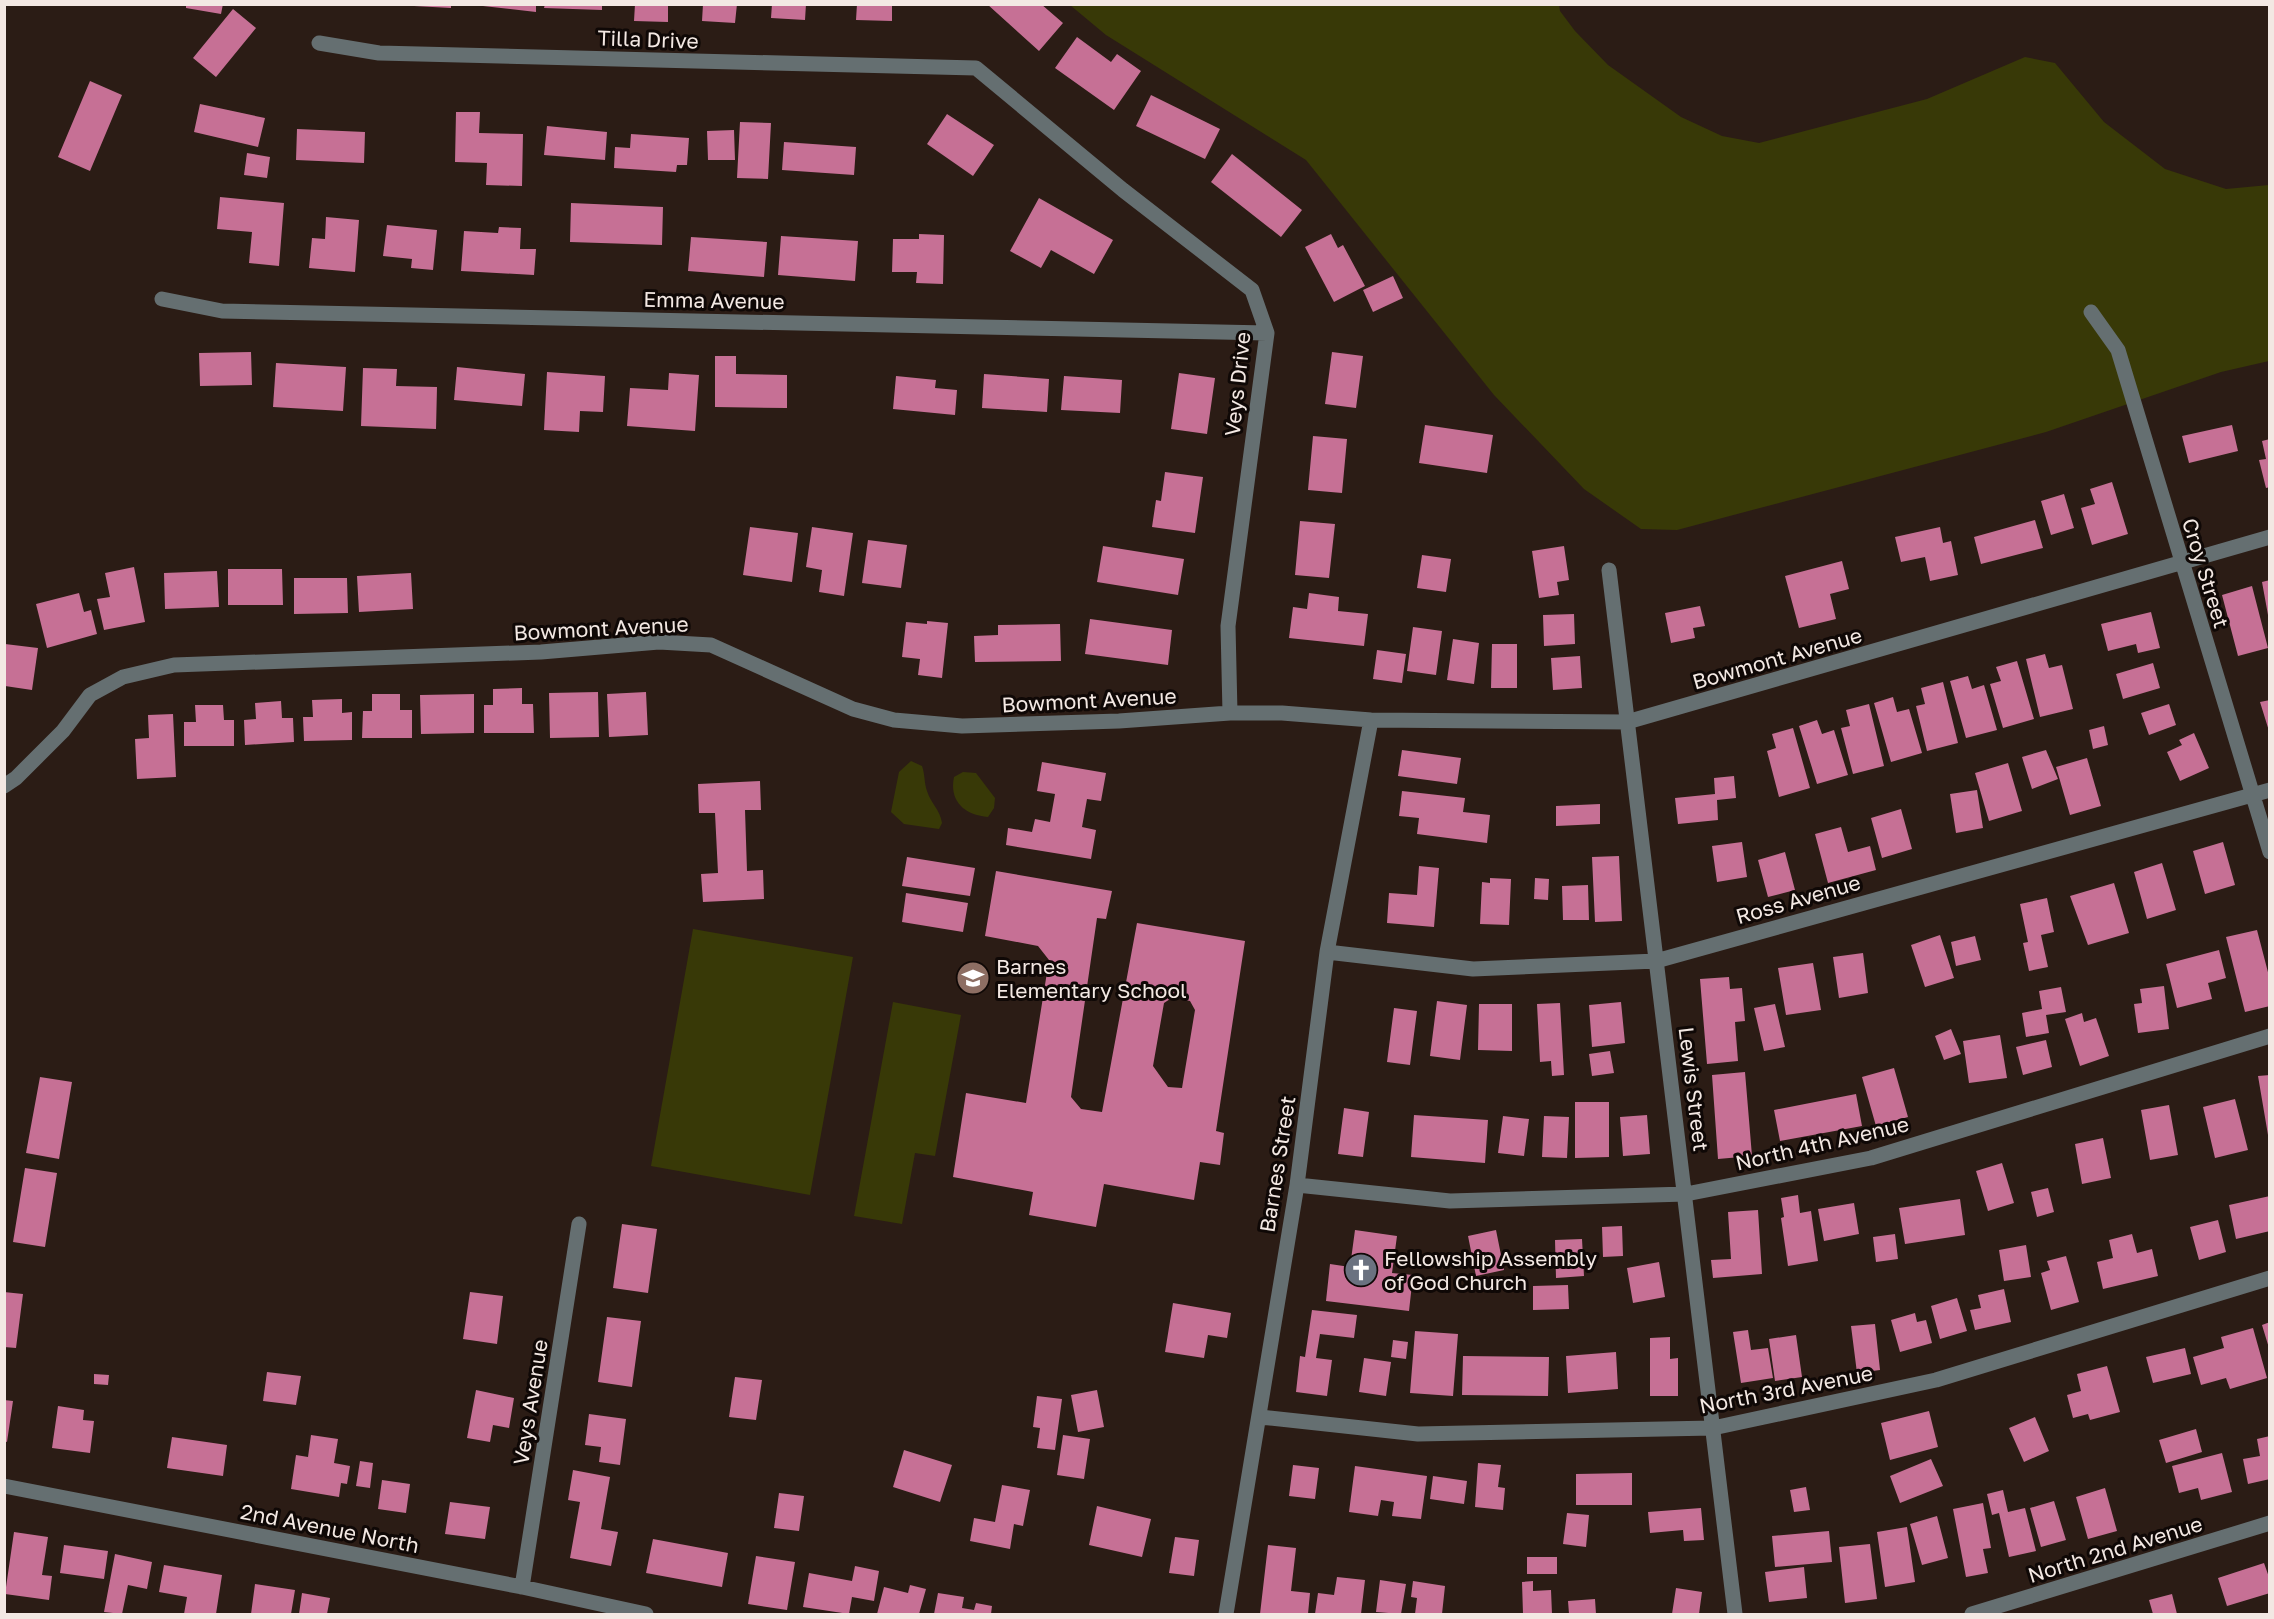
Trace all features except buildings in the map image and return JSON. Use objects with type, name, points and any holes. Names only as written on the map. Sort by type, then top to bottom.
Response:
[{"type":"street","name":"Tilla Drive","points":[[319,43],[379,52],[976,68]]},
{"type":"street","name":"Veys Drive","points":[[976,68],[1123,190],[1252,290],[1267,333],[1228,626],[1230,713]]},
{"type":"street","name":"Emma Avenue","points":[[162,300],[222,311],[1267,333]]},
{"type":"street","name":"Croy Street","points":[[2091,312],[2118,350],[2270,852]]},
{"type":"street","name":"Bowmont Avenue","points":[[4,786],[16,778],[63,731],[90,695],[123,677],[174,665],[541,652],[660,642],[711,645],[853,709],[894,720],[962,726],[1119,721],[1230,713],[1282,712],[1371,720],[1627,722],[2270,537]]},
{"type":"street","name":"Lewis Street","points":[[1609,570],[1735,1614]]},
{"type":"street","name":"Barnes Street","points":[[1226,1614],[1260,1417],[1280,1275],[1297,1185],[1327,952],[1371,720]]},
{"type":"street","name":"Ross Avenue","points":[[1327,952],[1473,969],[1656,961],[2252,793],[2270,790]]},
{"type":"street","name":"North 4th Avenue","points":[[1297,1185],[1450,1201],[1686,1194],[1871,1158],[2270,1036]]},
{"type":"street","name":"Veys Avenue","points":[[522,1587],[579,1224]]},
{"type":"street","name":"North 3rd Avenue","points":[[1260,1417],[1418,1434],[1713,1428],[1936,1380],[2270,1278]]},
{"type":"street","name":"2nd Avenue North","points":[[4,1486],[522,1587],[646,1614]]},
{"type":"street","name":"North 2nd Avenue","points":[[1972,1614],[2270,1523]]},
{"type":"shaded area","points":[[1070,5],[1559,5],[1560,11],[1575,31],[1608,65],[1681,117],[1722,136],[1759,143],[1927,99],[2025,57],[2055,63],[2104,122],[2165,169],[2226,189],[2269,185],[2269,361],[2221,372],[2046,432],[1677,530],[1641,529],[1584,489],[1494,395],[1306,160],[1106,35]]},
{"type":"shaded area","points":[[911,761],[922,766],[927,791],[941,818],[942,823],[939,829],[904,824],[891,812],[899,772]]},
{"type":"shaded area","points":[[963,772],[976,773],[995,798],[994,808],[988,817],[965,810],[956,800],[954,777]]},
{"type":"shaded area","points":[[693,929],[853,957],[810,1195],[651,1166]]},
{"type":"shaded area","points":[[893,1002],[961,1015],[935,1156],[915,1153],[902,1224],[854,1216]]},
{"type":"place","name":"Barnes Elementary School","points":[[973,978]]},
{"type":"place","name":"Fellowship Assembly of God Church","points":[[1361,1270]]}]
